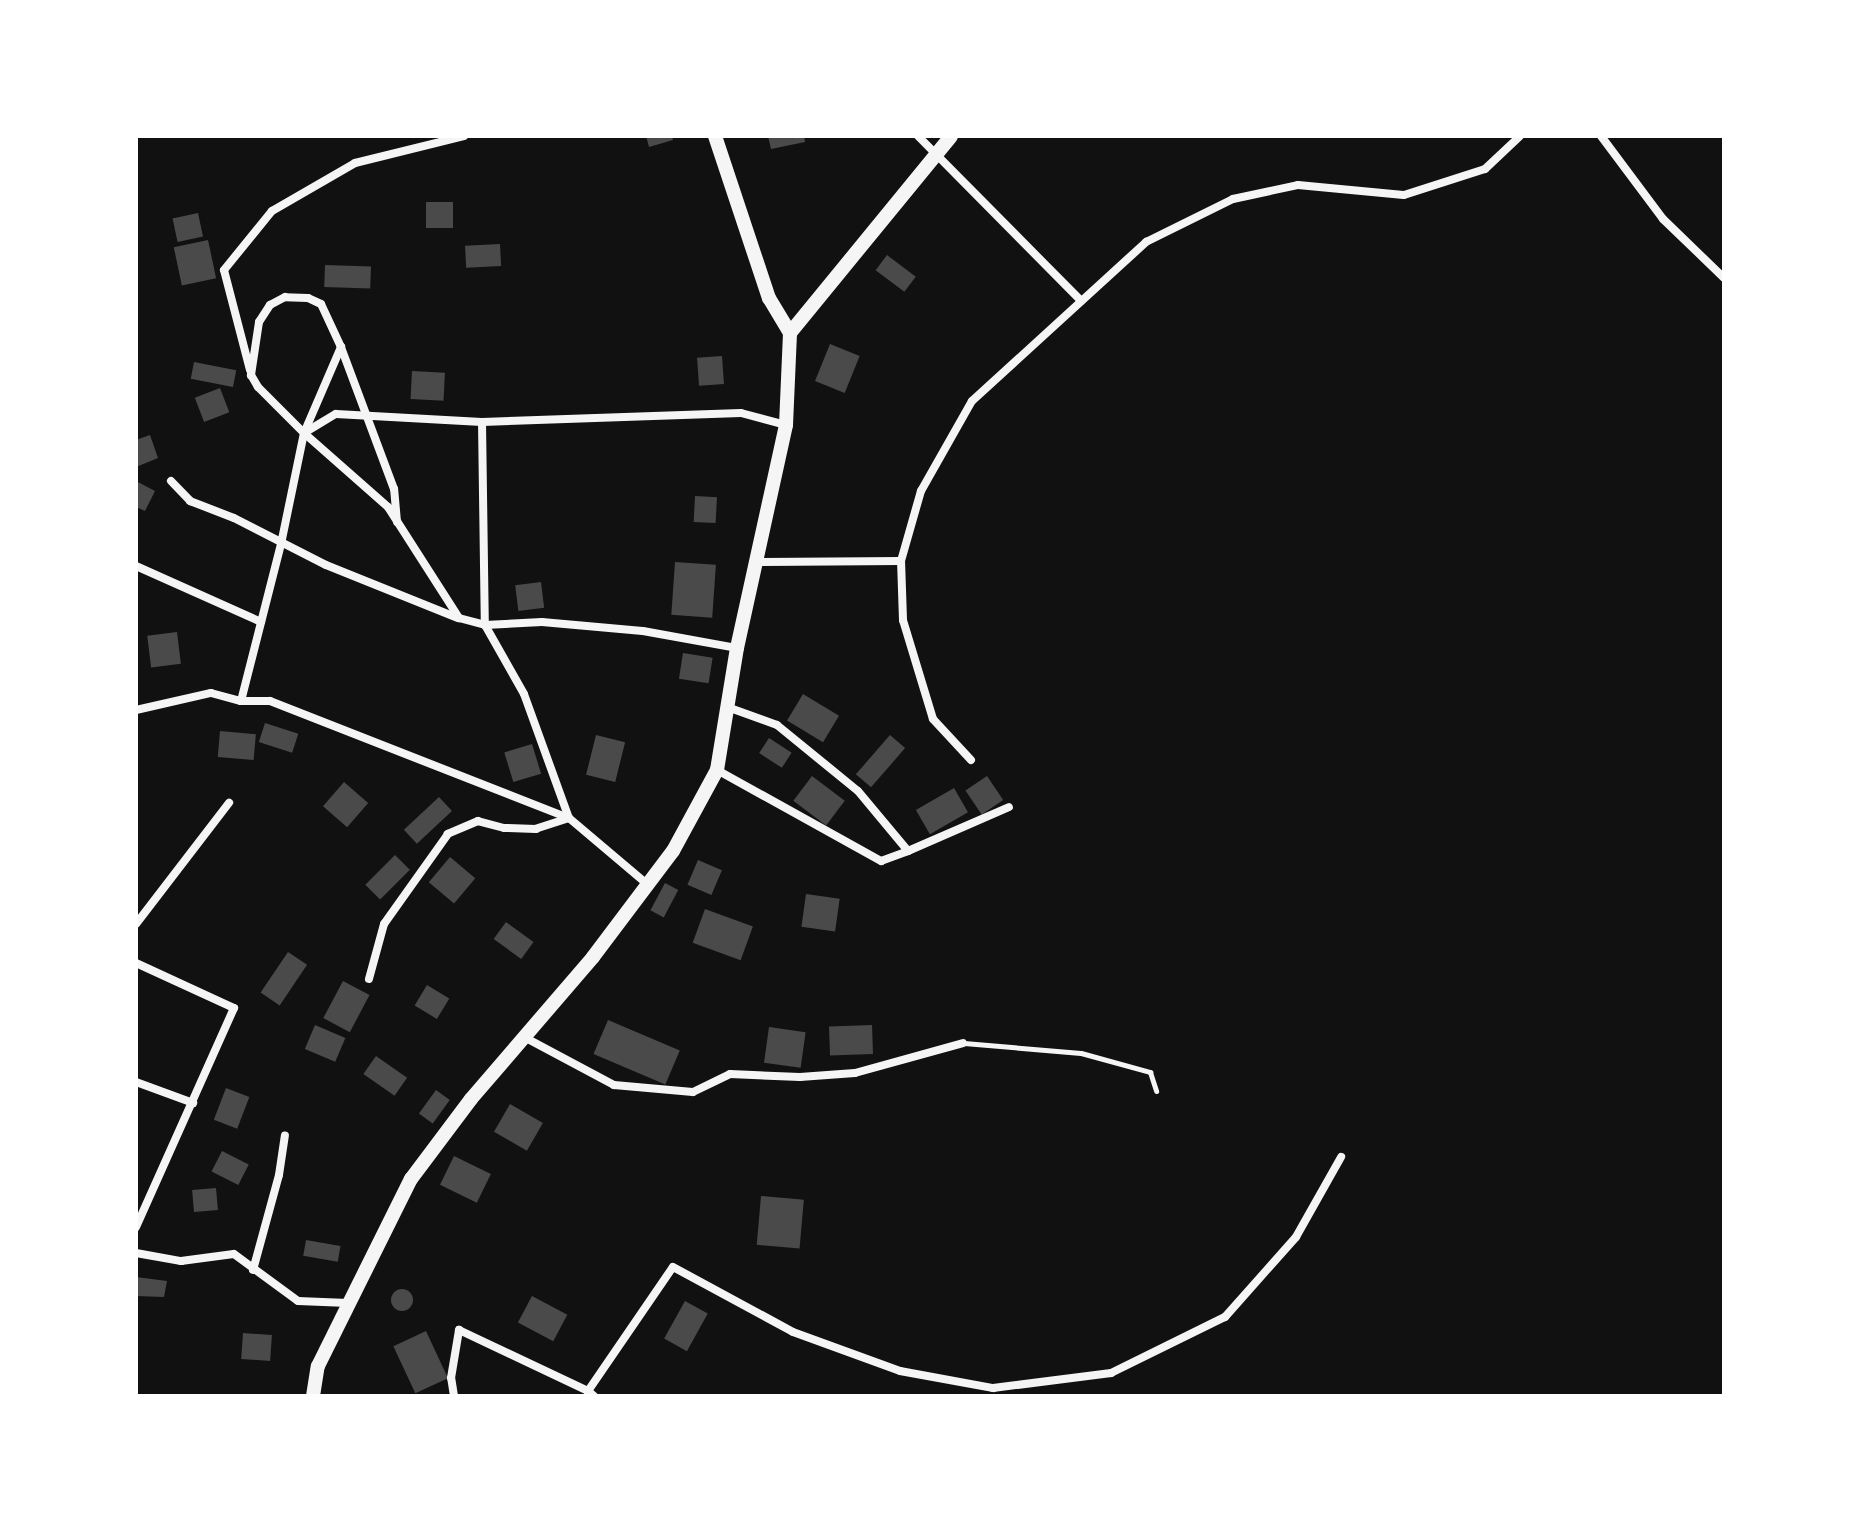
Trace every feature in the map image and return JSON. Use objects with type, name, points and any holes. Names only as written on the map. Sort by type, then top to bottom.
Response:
[{"type":"street","points":[[459,618],[397,522],[362,481],[304,433],[258,387],[251,375],[224,270],[272,211],[355,163],[464,136]]},
{"type":"street","points":[[313,1396],[318,1366],[411,1179],[471,1099],[593,957],[673,851],[717,770],[730,708],[737,648],[786,425],[790,333],[769,298],[715,136]]},
{"type":"street","points":[[918,136],[1081,301]]},
{"type":"street","points":[[790,333],[951,136]]},
{"type":"street","points":[[971,760],[933,719],[903,620],[901,561],[921,491],[972,401],[1146,242],[1233,199],[1298,185],[1404,195],[1485,169],[1520,136]]},
{"type":"street","points":[[1601,136],[1663,219],[1724,278]]},
{"type":"street","points":[[251,375],[259,322],[270,305],[285,297],[308,298],[321,304],[341,347],[394,489],[397,522]]},
{"type":"street","points":[[241,701],[281,544],[304,433],[341,347]]},
{"type":"street","points":[[304,433],[336,414],[366,413],[482,422],[741,413],[786,425]]},
{"type":"street","points":[[482,422],[485,625],[524,694],[569,818]]},
{"type":"street","points":[[171,481],[190,501],[234,518],[281,544],[459,618],[485,625],[542,622],[643,631],[737,648]]},
{"type":"street","points":[[755,562],[901,561]]},
{"type":"street","points":[[136,566],[261,622]]},
{"type":"street","points":[[136,710],[211,693],[241,701],[270,701],[569,818],[646,883]]},
{"type":"street","points":[[730,708],[777,725],[858,791],[908,851]]},
{"type":"street","points":[[717,770],[881,861],[1009,807]]},
{"type":"street","points":[[136,924],[229,803]]},
{"type":"street","points":[[369,979],[384,924],[448,834],[478,821],[504,828],[536,829],[569,818]]},
{"type":"street","points":[[136,963],[234,1008],[136,1227]]},
{"type":"street","points":[[524,1037],[614,1085],[693,1092],[730,1074],[800,1077],[855,1073],[963,1043]]},
{"type":"street","points":[[136,1082],[193,1103]]},
{"type":"street","points":[[253,1270],[279,1175],[285,1135]]},
{"type":"street","points":[[454,1396],[451,1378],[459,1330],[590,1394],[673,1267],[793,1332],[900,1371],[993,1388],[1111,1373],[1225,1317],[1296,1237],[1341,1157]]},
{"type":"street","points":[[136,1253],[181,1261],[234,1254],[298,1301],[348,1303]]},
{"type":"lane","points":[[963,1043],[1081,1053],[1150,1072],[1156,1091]]},
{"type":"building","points":[[646,136],[672,136],[673,140],[649,147]]},
{"type":"building","points":[[768,136],[804,136],[805,142],[771,149]]},
{"type":"building","points":[[426,202],[453,202],[453,228],[426,228]]},
{"type":"building","points":[[198,213],[203,236],[178,242],[173,218]]},
{"type":"building","points":[[208,240],[216,278],[182,285],[174,247]]},
{"type":"building","points":[[500,244],[501,266],[466,268],[465,246]]},
{"type":"building","points":[[887,255],[916,277],[904,292],[876,270]]},
{"type":"building","points":[[325,265],[371,267],[370,289],[324,287]]},
{"type":"building","points":[[830,344],[860,356],[845,393],[815,381]]},
{"type":"building","points":[[722,356],[724,384],[699,386],[697,358]]},
{"type":"building","points":[[194,362],[236,370],[233,387],[191,379]]},
{"type":"building","points":[[412,371],[445,373],[443,401],[411,399]]},
{"type":"building","points":[[220,388],[229,412],[204,422],[195,398]]},
{"type":"building","points":[[150,435],[158,458],[136,467],[136,440]]},
{"type":"building","points":[[136,481],[155,491],[145,511],[136,507]]},
{"type":"building","points":[[695,496],[717,497],[716,523],[694,522]]},
{"type":"building","points":[[675,562],[716,565],[712,618],[671,615]]},
{"type":"building","points":[[541,582],[544,608],[518,611],[515,585]]},
{"type":"building","points":[[177,632],[181,664],[151,667],[147,636]]},
{"type":"building","points":[[683,653],[713,658],[709,683],[679,679]]},
{"type":"building","points":[[803,694],[839,716],[823,742],[787,721]]},
{"type":"building","points":[[265,723],[298,734],[292,753],[259,742]]},
{"type":"building","points":[[220,731],[256,734],[254,760],[218,757]]},
{"type":"building","points":[[596,735],[625,742],[615,782],[586,775]]},
{"type":"building","points":[[890,735],[905,748],[871,787],[856,774]]},
{"type":"building","points":[[769,738],[792,753],[782,768],[759,753]]},
{"type":"building","points":[[532,744],[541,774],[513,782],[504,752]]},
{"type":"building","points":[[812,776],[845,801],[826,825],[793,801]]},
{"type":"building","points":[[987,776],[1003,800],[982,815],[965,791]]},
{"type":"building","points":[[344,782],[368,803],[347,827],[323,806]]},
{"type":"building","points":[[954,788],[968,812],[930,834],[916,810]]},
{"type":"building","points":[[439,797],[452,811],[417,844],[404,830]]},
{"type":"building","points":[[395,855],[410,870],[380,900],[365,885]]},
{"type":"building","points":[[450,857],[475,878],[454,903],[429,882]]},
{"type":"building","points":[[698,860],[722,870],[711,895],[687,885]]},
{"type":"building","points":[[665,883],[678,890],[664,917],[650,910]]},
{"type":"building","points":[[806,894],[840,899],[835,931],[801,927]]},
{"type":"building","points":[[705,909],[753,926],[741,960],[693,943]]},
{"type":"building","points":[[506,922],[534,942],[521,959],[494,939]]},
{"type":"building","points":[[288,952],[307,965],[280,1005],[261,993]]},
{"type":"building","points":[[343,981],[369,995],[350,1032],[323,1018]]},
{"type":"building","points":[[427,985],[449,998],[437,1019],[415,1006]]},
{"type":"building","points":[[608,1020],[680,1050],[665,1085],[594,1054]]},
{"type":"building","points":[[315,1025],[345,1038],[335,1062],[305,1049]]},
{"type":"building","points":[[872,1025],[873,1054],[830,1055],[829,1027]]},
{"type":"building","points":[[769,1027],[806,1032],[801,1068],[764,1063]]},
{"type":"building","points":[[376,1056],[407,1078],[395,1096],[363,1074]]},
{"type":"building","points":[[226,1088],[249,1097],[237,1129],[214,1120]]},
{"type":"building","points":[[436,1090],[450,1100],[433,1123],[419,1113]]},
{"type":"building","points":[[510,1104],[543,1123],[527,1151],[494,1132]]},
{"type":"building","points":[[222,1151],[249,1165],[238,1185],[212,1171]]},
{"type":"building","points":[[454,1156],[491,1174],[477,1203],[440,1185]]},
{"type":"building","points":[[216,1188],[218,1210],[194,1212],[192,1190]]},
{"type":"building","points":[[761,1196],[804,1200],[800,1249],[757,1245]]},
{"type":"building","points":[[306,1240],[340,1246],[338,1262],[303,1256]]},
{"type":"building","points":[[136,1277],[167,1281],[164,1297],[136,1296]]},
{"type":"building","points":[[402,1289],[410,1292],[413,1300],[410,1308],[402,1311],[394,1308],[391,1300],[394,1292]]},
{"type":"building","points":[[532,1296],[567,1315],[553,1341],[518,1322]]},
{"type":"building","points":[[685,1301],[708,1314],[687,1351],[664,1339]]},
{"type":"building","points":[[426,1331],[448,1378],[415,1393],[393,1346]]},
{"type":"building","points":[[243,1333],[272,1335],[270,1361],[241,1359]]}]
